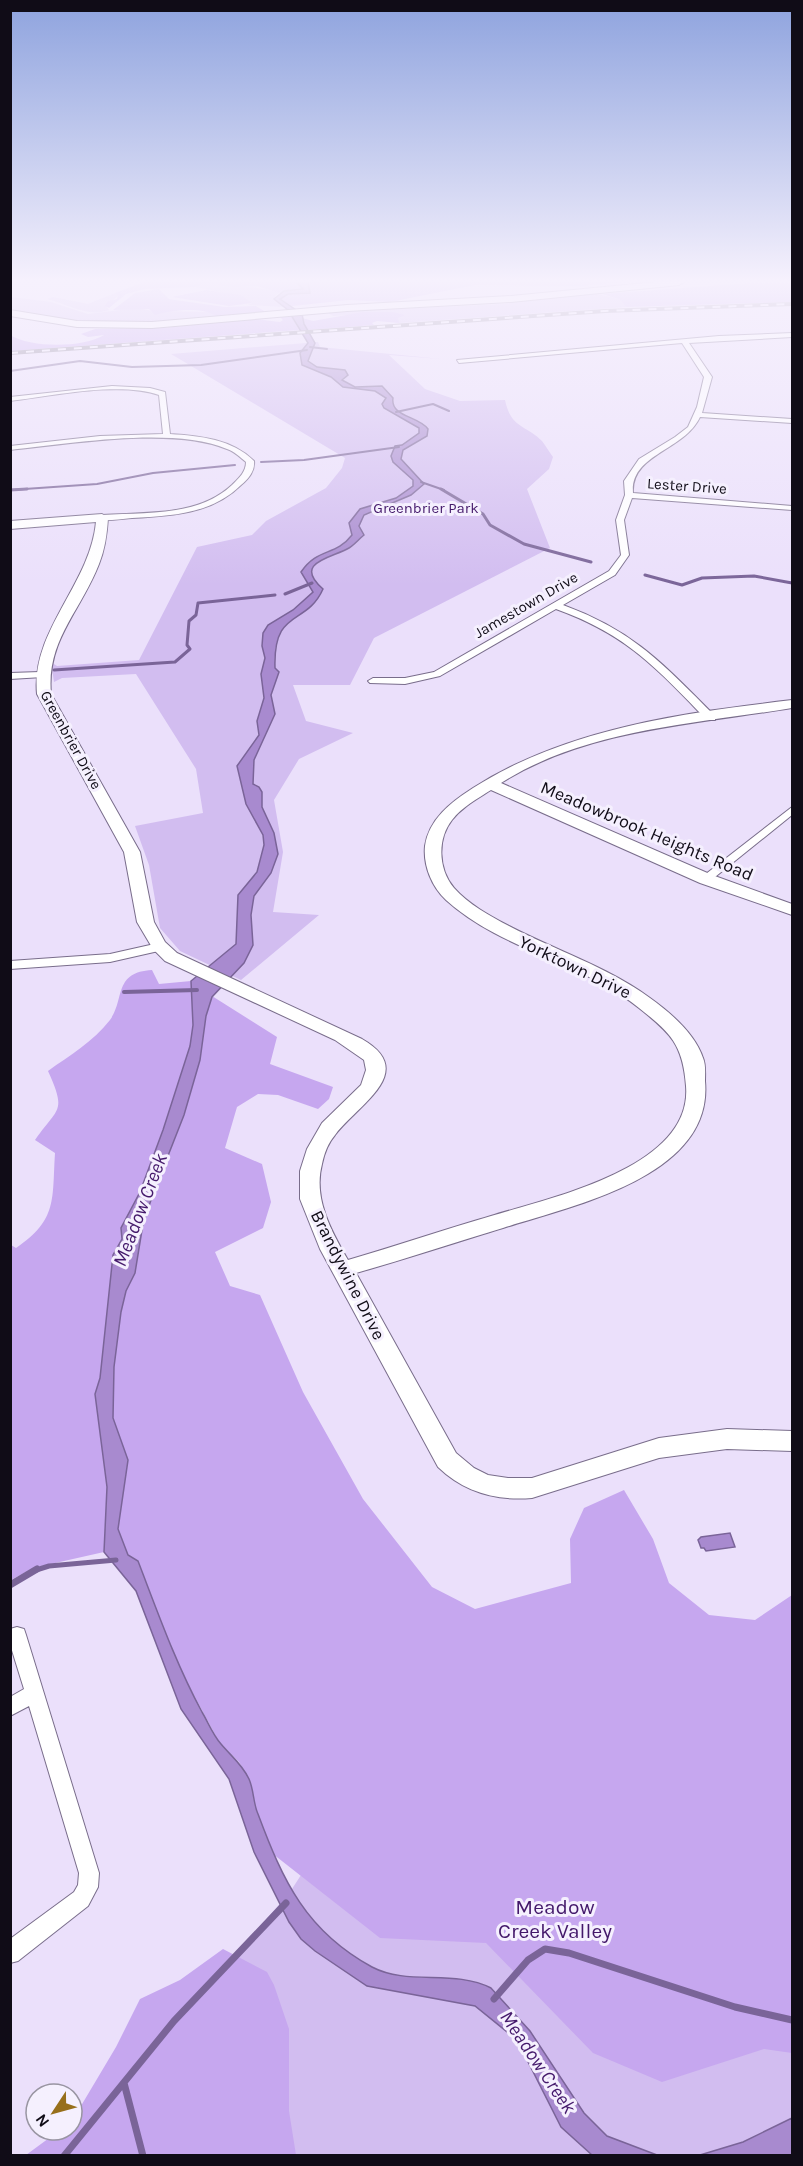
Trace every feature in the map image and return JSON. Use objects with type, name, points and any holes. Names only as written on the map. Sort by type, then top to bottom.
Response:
[{"type":"street","name":"Lester Drive","points":[[706,383],[698,415],[686,433],[642,461],[628,481],[629,495],[792,508]]},
{"type":"street","points":[[10,399],[116,389],[151,389],[162,394],[167,437]]},
{"type":"street","points":[[698,415],[792,421]]},
{"type":"street","points":[[10,448],[90,440],[195,437],[222,443],[247,457],[251,466],[231,493],[211,504],[186,510],[10,525]]},
{"type":"street","name":"Jamestown Drive","points":[[373,681],[417,680],[437,674],[604,578],[622,562],[626,548],[620,520],[629,495]]},
{"type":"street","name":"Greenbrier Drive","points":[[102,518],[98,553],[45,655],[40,675],[44,694],[132,852],[138,873],[145,924],[159,947]]},
{"type":"street","points":[[554,605],[599,623],[637,646],[665,670],[711,718]]},
{"type":"street","points":[[10,676],[40,675]]},
{"type":"street","name":"Yorktown Drive","points":[[343,1269],[578,1196],[632,1175],[655,1160],[679,1137],[696,1103],[697,1071],[693,1055],[676,1029],[663,1016],[608,981],[487,923],[453,897],[443,884],[434,865],[433,853],[439,827],[459,804],[488,783],[527,761],[571,744],[792,704]]},
{"type":"street","name":"Meadowbrook Heights Road","points":[[488,783],[706,879],[792,910]]},
{"type":"street","points":[[706,879],[792,810]]},
{"type":"street","points":[[10,965],[110,958],[159,947]]},
{"type":"street","name":"Brandywine Drive","points":[[159,947],[177,960],[342,1036],[363,1048],[374,1060],[375,1079],[328,1130],[315,1154],[309,1180],[310,1199],[343,1269],[447,1460],[464,1476],[498,1489],[532,1488],[629,1455],[696,1442],[727,1439],[792,1441]]},
{"type":"street","points":[[10,1953],[81,1899],[88,1887],[89,1874],[17,1635]]},
{"type":"street","points":[[10,1707],[33,1694]]},
{"type":"green space","name":"Greenbrier Park","points":[[220,383],[419,383],[425,389],[460,401],[505,400],[515,421],[542,441],[553,457],[549,469],[527,489],[550,548],[374,638],[350,685],[293,685],[306,721],[353,733],[299,759],[274,800],[283,852],[273,912],[319,915],[241,980],[180,951],[160,928],[149,865],[135,826],[203,813],[196,769],[136,674],[62,678],[54,682],[51,662],[57,666],[139,660],[197,547],[252,535],[266,521],[326,488],[342,468],[345,458]]},
{"type":"green space","points":[[152,970],[159,984],[191,981],[193,1025],[190,1046],[163,1130],[140,1192],[122,1228],[122,1239],[113,1255],[100,1378],[95,1394],[107,1487],[104,1552],[33,1568],[11,1580],[11,1245],[16,1248],[30,1238],[46,1218],[50,1207],[55,1153],[35,1140],[57,1109],[57,1095],[48,1071],[81,1048],[110,1020],[115,1012],[122,988],[131,976]]},
{"type":"green space","points":[[212,996],[277,1037],[270,1064],[333,1087],[329,1099],[318,1109],[278,1095],[258,1094],[237,1107],[225,1148],[262,1164],[271,1202],[263,1228],[215,1252],[230,1286],[260,1295],[303,1392],[363,1499],[432,1587],[475,1609],[571,1583],[570,1539],[584,1508],[624,1490],[653,1539],[669,1583],[709,1615],[755,1620],[792,1595],[792,2053],[764,2049],[662,2082],[593,2053],[486,1943],[380,1938],[273,1854],[256,1809],[250,1781],[239,1762],[219,1742],[176,1662],[138,1562],[128,1555],[118,1529],[128,1460],[113,1418],[114,1367],[121,1312],[126,1291],[135,1272],[143,1224],[184,1115],[200,1060],[206,1016]]},
{"type":"green space","name":"Meadow Creek Valley","points":[[456,1636],[792,1636],[792,2155],[63,2156],[75,2142],[84,2142],[84,2132],[290,1892]]},
{"type":"green space","points":[[223,1949],[267,1972],[274,1985],[289,2029],[289,2111],[296,2155],[26,2155],[44,2142],[84,2142],[84,2101],[116,2047],[140,1999],[180,1980]]},
{"type":"water","name":"Meadow Creek","points":[[338,383],[348,383],[355,387],[382,386],[393,398],[393,404],[400,413],[418,421],[428,429],[427,436],[403,450],[401,459],[424,484],[411,495],[364,515],[359,526],[364,535],[349,548],[325,558],[313,567],[312,573],[315,580],[323,589],[316,601],[285,626],[279,635],[275,668],[279,672],[271,695],[275,714],[254,760],[253,784],[262,792],[262,807],[274,833],[278,854],[271,873],[254,896],[251,915],[253,945],[244,963],[212,997],[206,1016],[200,1060],[184,1115],[143,1224],[135,1273],[126,1291],[121,1312],[114,1367],[113,1418],[128,1460],[118,1529],[128,1555],[138,1561],[193,1694],[216,1737],[240,1764],[251,1783],[256,1810],[277,1861],[300,1902],[314,1920],[349,1953],[386,1973],[401,1976],[462,1979],[491,1988],[530,2031],[584,2113],[607,2136],[657,2155],[592,2155],[561,2127],[517,2040],[475,2006],[367,1986],[301,1939],[289,1922],[254,1852],[229,1779],[181,1709],[136,1591],[104,1552],[107,1487],[95,1394],[100,1378],[113,1255],[122,1239],[121,1228],[140,1192],[163,1130],[190,1046],[193,1025],[191,981],[236,944],[238,895],[257,872],[264,845],[263,835],[246,804],[237,766],[259,735],[257,721],[264,698],[261,674],[265,658],[262,646],[263,633],[268,625],[293,610],[313,592],[301,572],[307,564],[320,555],[346,542],[352,535],[349,523],[360,509],[396,498],[413,486],[413,480],[393,462],[391,456],[395,446],[402,445],[419,433],[419,428],[384,408],[382,404],[386,398],[375,391],[343,387]]},
{"type":"water","points":[[730,1533],[735,1547],[706,1551],[701,1548],[698,1540],[701,1537]]},
{"type":"water","points":[[792,2118],[792,2155],[700,2155],[743,2142]]},
{"type":"waterway","points":[[396,412],[433,404],[449,411]]},
{"type":"waterway","points":[[261,462],[304,460],[399,447]]},
{"type":"waterway","points":[[27,489],[10,490],[97,484],[153,473],[235,465]]},
{"type":"waterway","points":[[421,482],[444,490]]},
{"type":"waterway","points":[[441,489],[483,514],[490,525],[524,544],[591,562]]},
{"type":"waterway","points":[[645,575],[682,585],[702,578],[754,576],[792,583]]},
{"type":"waterway","points":[[285,594],[312,583]]},
{"type":"waterway","points":[[54,670],[175,662],[190,649],[187,645],[189,621],[196,615],[198,603],[275,595]]},
{"type":"waterway","points":[[124,992],[197,990]]},
{"type":"waterway","points":[[34,1571],[49,1566],[116,1560]]},
{"type":"waterway","points":[[10,1585],[34,1571]]},
{"type":"waterway","points":[[64,2156],[174,2021],[286,1903]]},
{"type":"waterway","points":[[494,1999],[528,1960],[545,1949],[569,1953],[735,2007],[792,2020]]},
{"type":"waterway","points":[[124,2083],[143,2156]]}]
